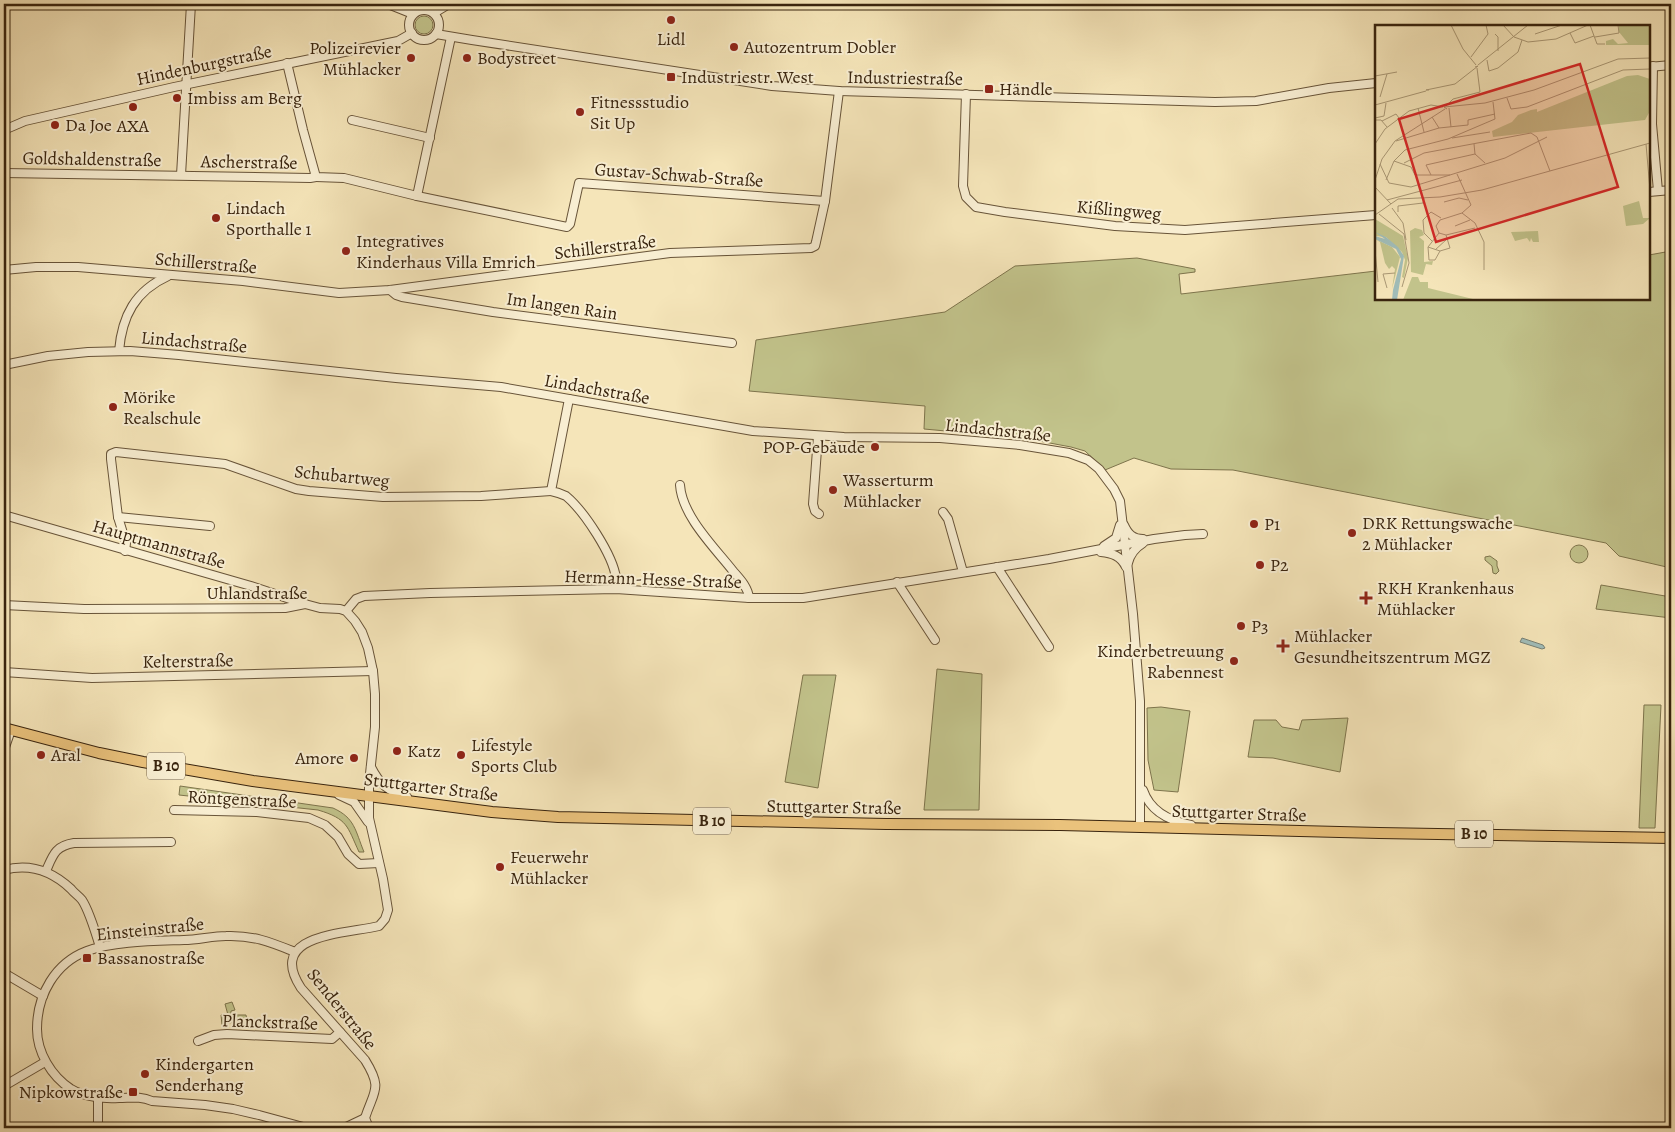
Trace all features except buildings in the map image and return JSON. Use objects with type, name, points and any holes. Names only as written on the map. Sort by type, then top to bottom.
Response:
[{"type":"main road","name":"Stuttgarter Straße","points":[[7,729],[76,748],[253,781],[521,815],[886,824],[1140,826],[1379,833],[1671,838]]},
{"type":"street","points":[[181,175],[191,4]]},
{"type":"street","points":[[388,4],[413,14]]},
{"type":"street","points":[[434,13],[449,4]]},
{"type":"street","points":[[421,10],[430,10],[434,13],[439,21],[439,30],[436,34],[424,40],[415,37],[409,26],[410,18],[413,14],[421,10]]},
{"type":"street","name":"Hindenburgstraße","points":[[4,130],[25,121],[186,84],[398,41],[412,34]]},
{"type":"street","name":"Industriestraße","points":[[436,34],[772,86],[840,91],[1215,102],[1256,101],[1329,88],[1375,83]]},
{"type":"street","points":[[417,196],[451,37]]},
{"type":"street","points":[[287,63],[316,177]]},
{"type":"street","points":[[1658,192],[1652,124],[1651,66],[1671,66]]},
{"type":"street","name":"Schillerstraße","points":[[4,270],[36,267],[78,268],[243,281],[339,292],[390,290],[670,253],[811,248],[815,246],[825,201],[840,91]]},
{"type":"street","name":"Kißlingweg","points":[[966,94],[963,186],[966,198],[976,206],[1005,212],[1116,226],[1184,230],[1375,215]]},
{"type":"street","points":[[352,120],[430,138]]},
{"type":"street","name":"Goldshaldenstraße","points":[[4,174],[181,175]]},
{"type":"street","name":"Ascherstraße","points":[[181,175],[344,178],[417,196]]},
{"type":"street","name":"Gustav-Schwab-Straße","points":[[417,196],[567,227],[570,224],[578,183],[825,201]]},
{"type":"street","points":[[1650,192],[1671,190]]},
{"type":"street","points":[[119,351],[121,332],[128,312],[138,297],[169,275]]},
{"type":"street","name":"Im langen Rain","points":[[390,290],[402,297],[493,312],[732,343]]},
{"type":"street","name":"Lindachstraße","points":[[4,365],[48,356],[88,352],[119,351],[188,356],[501,387],[738,429],[818,436],[940,438],[1020,445],[1083,457],[1099,469],[1114,489],[1120,502],[1124,545]]},
{"type":"street","points":[[569,399],[551,491],[565,496],[587,520],[599,538],[616,577],[616,589]]},
{"type":"street","points":[[818,436],[813,504],[819,514]]},
{"type":"street","name":"Schubartweg","points":[[125,551],[126,542],[118,517],[111,459],[112,454],[116,452],[225,464],[296,489],[309,491],[383,497],[481,496],[551,491]]},
{"type":"street","points":[[680,485],[682,500],[690,514],[747,589],[749,598]]},
{"type":"street","points":[[943,512],[948,519],[963,572]]},
{"type":"street","name":"Hauptmannstraße","points":[[4,515],[251,586],[305,604]]},
{"type":"street","points":[[1121,516],[1128,532],[1133,537],[1154,539]]},
{"type":"street","points":[[1089,552],[1102,547],[1116,538],[1121,516]]},
{"type":"street","points":[[118,517],[210,526]]},
{"type":"street","name":"Hermann-Hesse-Straße","points":[[346,611],[356,599],[364,596],[430,592],[616,589],[749,598],[803,598],[1089,552],[1154,539],[1203,534]]},
{"type":"street","name":"Hermann-Hesse-Straße","points":[[1127,569],[1130,555],[1141,544],[1154,539]]},
{"type":"street","points":[[1124,545],[1133,614],[1140,701],[1140,826]]},
{"type":"street","name":"Hermann-Hesse-Straße","points":[[1089,552],[1116,555],[1124,562],[1127,569]]},
{"type":"street","points":[[997,567],[1050,647]]},
{"type":"street","points":[[897,582],[935,640]]},
{"type":"street","name":"Uhlandstraße","points":[[4,605],[84,609],[285,608],[305,604],[346,611]]},
{"type":"street","points":[[346,611],[362,632],[373,671],[376,711],[368,796]]},
{"type":"street","name":"Kelterstraße","points":[[4,672],[92,678],[373,671]]},
{"type":"street","points":[[4,750],[7,729]]},
{"type":"street","points":[[371,766],[379,781],[387,789],[423,803]]},
{"type":"street","points":[[1141,783],[1146,799],[1159,812],[1181,823],[1211,828]]},
{"type":"street","name":"Senderstraße","points":[[324,790],[354,802],[370,824]]},
{"type":"street","name":"Senderstraße","points":[[365,1118],[374,1096],[376,1085],[374,1078],[365,1060],[297,981],[292,969],[292,958],[298,948],[311,940],[372,928],[383,923],[388,910],[388,902],[370,824],[368,796]]},
{"type":"street","name":"Röntgenstraße","points":[[174,810],[257,812],[309,818],[325,825],[338,837],[348,854],[360,864],[379,862]]},
{"type":"street","points":[[46,871],[55,852],[63,845],[74,843],[171,842]]},
{"type":"street","points":[[4,870],[30,868],[46,871],[64,883],[82,900],[100,947]]},
{"type":"street","name":"Einsteinstraße","points":[[295,952],[255,937],[226,936],[100,947],[86,951],[65,964],[50,980],[37,1016],[37,1034],[46,1062],[60,1080],[83,1094],[98,1097],[120,1098],[127,1096],[152,1101],[205,1105],[259,1115],[307,1128]]},
{"type":"street","points":[[4,973],[43,996]]},
{"type":"street","name":"Planckstraße","points":[[198,1041],[214,1035],[227,1034],[332,1039],[340,1032]]},
{"type":"street","points":[[4,1086],[46,1062]]},
{"type":"street","points":[[98,1097],[98,1128]]},
{"type":"street","points":[[344,1128],[365,1118],[369,1128]]},
{"type":"green space","points":[[420,16],[428,16],[433,21],[431,32],[420,34],[415,29],[415,21]]},
{"type":"green space","points":[[1671,251],[1671,568],[1619,556],[1606,543],[1233,470],[1171,469],[1134,458],[1105,470],[1085,451],[1071,447],[1023,438],[924,429],[925,406],[749,391],[756,340],[945,312],[1015,266],[1137,258],[1195,269],[1195,272],[1179,274],[1181,294],[1375,271],[1375,300],[1650,300],[1650,255]]},
{"type":"green space","points":[[1579,545],[1585,548],[1588,554],[1585,560],[1579,563],[1573,560],[1570,554],[1573,548]]},
{"type":"green space","points":[[1490,556],[1497,561],[1499,571],[1496,574],[1493,573],[1492,566],[1485,560],[1485,557]]},
{"type":"green space","points":[[1601,585],[1671,597],[1671,618],[1596,609]]},
{"type":"green space","points":[[937,669],[982,674],[979,810],[924,810]]},
{"type":"green space","points":[[803,675],[836,675],[818,788],[785,782]]},
{"type":"green space","points":[[1644,705],[1661,705],[1655,828],[1639,828]]},
{"type":"green space","points":[[1161,707],[1190,711],[1178,792],[1154,790],[1148,760],[1147,708]]},
{"type":"green space","points":[[1348,718],[1340,772],[1273,758],[1248,757],[1254,720],[1276,720],[1282,727],[1299,730],[1302,720]]},
{"type":"green space","points":[[180,786],[333,808],[346,816],[350,821],[364,852],[359,852],[349,830],[341,820],[328,813],[318,810],[179,795]]},
{"type":"green space","points":[[232,1002],[235,1010],[231,1011],[231,1015],[246,1015],[247,1020],[222,1025],[221,1015],[228,1015],[225,1004]]},
{"type":"water","points":[[1522,638],[1543,645],[1545,648],[1542,649],[1520,642]]},
{"type":"place","name":"Lidl","points":[[671,20]]},
{"type":"place","name":"Autozentrum Dobler","points":[[734,47]]},
{"type":"place","name":"Polizeirevier Mühlacker","points":[[411,58]]},
{"type":"place","name":"Bodystreet","points":[[467,58]]},
{"type":"place","name":"Industriestr. West","points":[[671,77]]},
{"type":"place","name":"Händle","points":[[989,89]]},
{"type":"place","name":"Imbiss am Berg","points":[[177,98]]},
{"type":"place","name":"AXA","points":[[133,107]]},
{"type":"place","name":"Fitnessstudio Sit Up","points":[[580,112]]},
{"type":"place","name":"Da Joe","points":[[55,125]]},
{"type":"place","name":"Lindach Sporthalle 1","points":[[216,218]]},
{"type":"place","name":"Integratives Kinderhaus Villa Emrich","points":[[346,251]]},
{"type":"place","name":"Mörike Realschule","points":[[113,407]]},
{"type":"place","name":"POP-Gebäude","points":[[875,447]]},
{"type":"place","name":"Wasserturm Mühlacker","points":[[833,490]]},
{"type":"place","name":"P1","points":[[1254,524]]},
{"type":"place","name":"DRK Rettungswache 2 Mühlacker","points":[[1352,533]]},
{"type":"place","name":"P2","points":[[1260,565]]},
{"type":"place","name":"RKH Krankenhaus Mühlacker","points":[[1366,598]]},
{"type":"place","name":"P3","points":[[1241,626]]},
{"type":"place","name":"Mühlacker Gesundheitszentrum MGZ","points":[[1283,646]]},
{"type":"place","name":"Kinderbetreuung Rabennest","points":[[1234,661]]},
{"type":"place","name":"Katz","points":[[397,751]]},
{"type":"place","name":"Aral","points":[[41,755]]},
{"type":"place","name":"Lifestyle Sports Club","points":[[461,755]]},
{"type":"place","name":"Amore","points":[[354,758]]},
{"type":"place","name":"Feuerwehr Mühlacker","points":[[500,867]]},
{"type":"place","name":"Bassanostraße","points":[[87,958]]},
{"type":"place","name":"Kindergarten Senderhang","points":[[145,1074]]},
{"type":"place","name":"Nipkowstraße","points":[[133,1092]]}]
